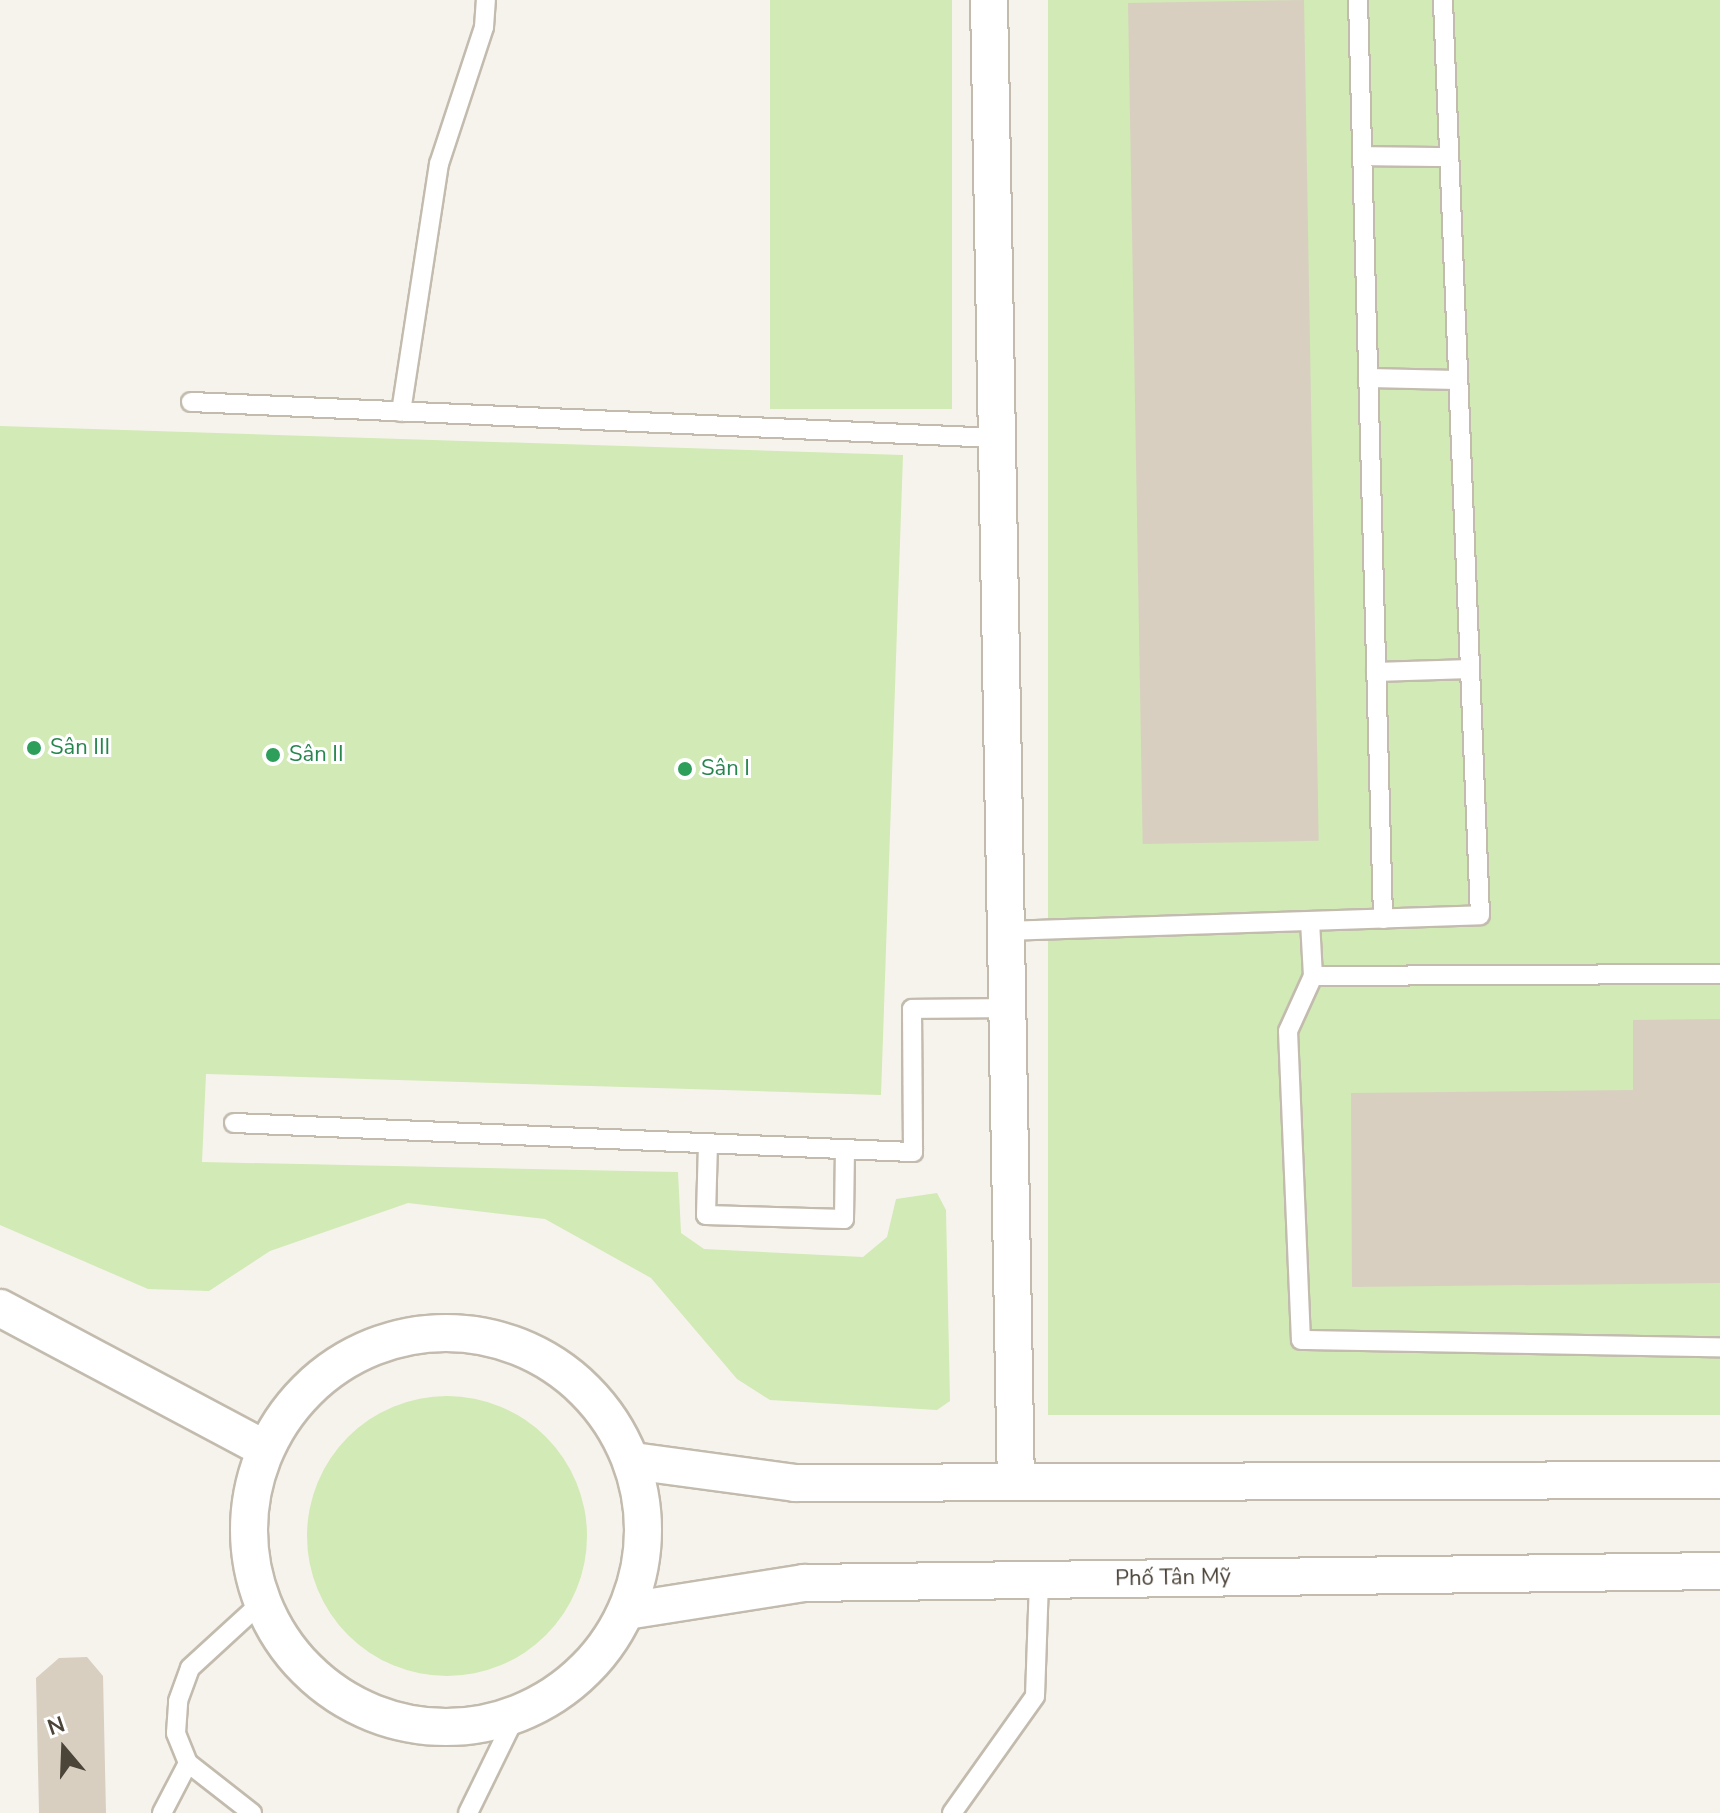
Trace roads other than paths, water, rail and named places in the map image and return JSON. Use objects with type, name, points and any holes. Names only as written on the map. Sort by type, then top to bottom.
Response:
[{"type":"street","points":[[989,0],[1016,1481]]},
{"type":"street","points":[[0,1308],[265,1449]]},
{"type":"street","points":[[433,1334],[487,1336],[549,1360],[600,1404],[633,1461],[645,1511],[643,1562],[627,1611],[600,1655],[562,1690],[516,1715],[456,1728],[394,1721],[338,1696],[292,1655],[261,1603],[249,1539],[250,1500],[265,1449],[302,1394],[355,1353],[433,1334]]},
{"type":"street","points":[[633,1461],[795,1483],[1720,1480]]},
{"type":"street","name":"Phố Tân Mỹ","points":[[627,1611],[804,1583],[1720,1571]]},
{"type":"lane","points":[[401,412],[439,164],[484,27],[486,0]]},
{"type":"lane","points":[[1358,0],[1383,919]]},
{"type":"lane","points":[[1006,931],[1480,915],[1443,0]]},
{"type":"lane","points":[[1362,156],[1449,157]]},
{"type":"lane","points":[[1368,378],[1458,380]]},
{"type":"lane","points":[[191,402],[997,438]]},
{"type":"lane","points":[[1376,672],[1470,669]]},
{"type":"lane","points":[[1310,921],[1313,976],[1288,1031],[1301,1340],[1720,1347]]},
{"type":"lane","points":[[1313,976],[1720,974]]},
{"type":"lane","points":[[234,1123],[913,1152],[912,1009],[1007,1008]]},
{"type":"lane","points":[[708,1143],[706,1215],[844,1219],[845,1149]]},
{"type":"lane","points":[[952,1813],[1035,1696],[1039,1580]]},
{"type":"lane","points":[[252,1813],[188,1763],[176,1733],[178,1701],[190,1668],[261,1603]]},
{"type":"lane","points":[[468,1813],[516,1715]]},
{"type":"lane","points":[[162,1813],[188,1763]]},
{"type":"place","name":"Sân III","points":[[34,748]]},
{"type":"place","name":"Sân II","points":[[273,755]]},
{"type":"place","name":"Sân I","points":[[685,769]]}]
